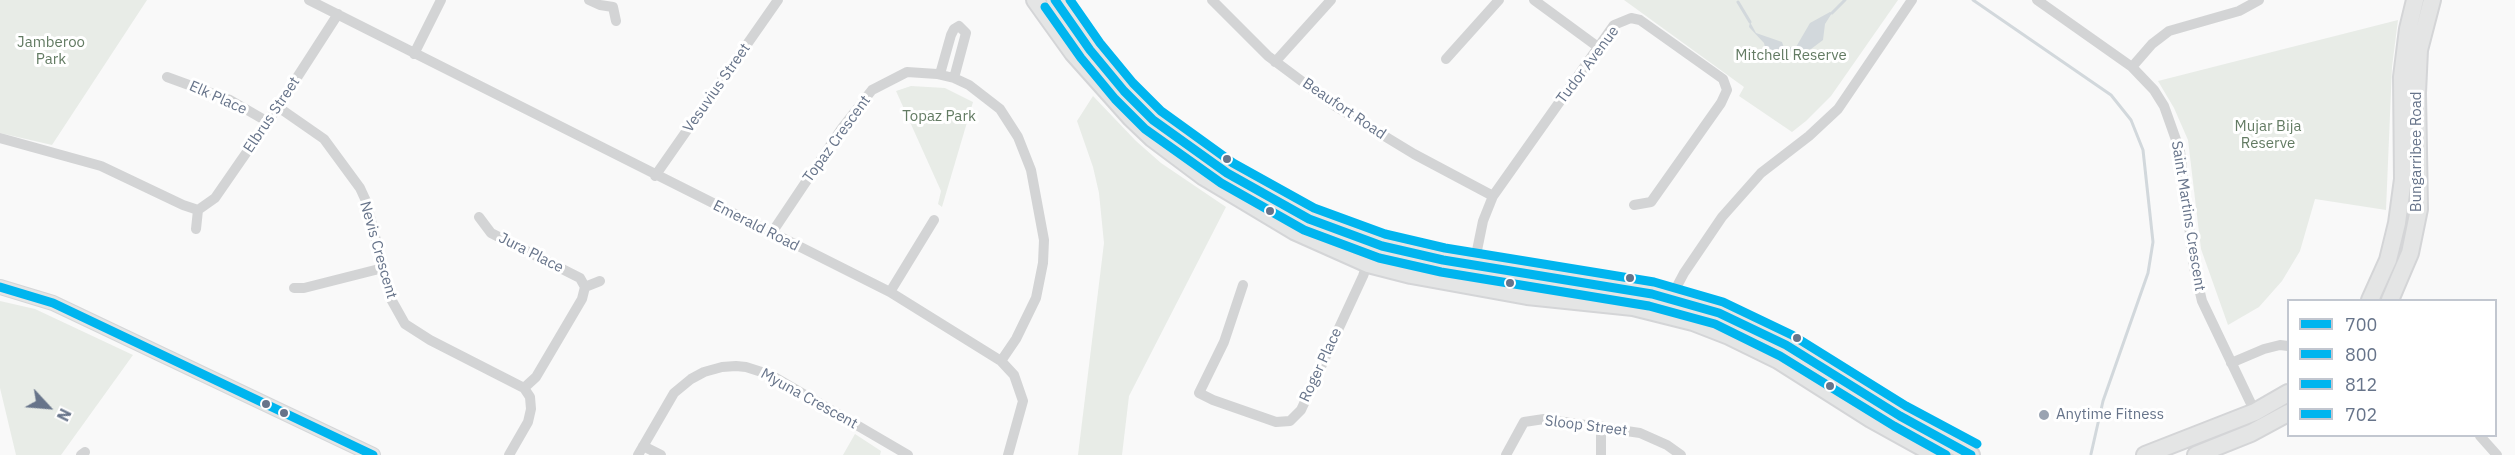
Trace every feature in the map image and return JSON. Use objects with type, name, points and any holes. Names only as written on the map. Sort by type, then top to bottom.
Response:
[{"type":"main road","points":[[1035,0],[1072,53],[1107,93],[1170,153],[1268,217],[1314,241],[1368,264],[1410,275],[1493,291],[1633,307],[1667,306],[1763,352],[1871,419],[1936,455]]},
{"type":"main road","points":[[1055,0],[1090,50],[1124,91],[1154,120],[1227,173],[1309,219],[1375,243],[1474,265],[1590,285],[1667,306],[1719,313],[1786,345],[1900,416],[1971,455]]},
{"type":"main road","name":"Bungarribee Road","points":[[2370,299],[2388,260],[2397,224],[2403,179],[2402,77],[2408,29],[2415,0]]},
{"type":"main road","name":"Bungarribee Road","points":[[2390,299],[2410,253],[2419,209],[2417,93],[2420,50],[2432,0]]},
{"type":"main road","points":[[2145,454],[2254,412],[2287,394]]},
{"type":"main road","points":[[2196,455],[2251,433],[2287,414]]},
{"type":"street","name":"Emerald Road","points":[[309,0],[890,292],[1000,362],[1014,375],[1023,401],[1008,455]]},
{"type":"street","points":[[414,54],[441,0]]},
{"type":"street","points":[[588,0],[613,7],[623,0]]},
{"type":"street","name":"Vesuvius Street","points":[[656,176],[778,0]]},
{"type":"street","name":"Beaufort Road","points":[[1212,0],[1275,62],[1345,112],[1414,154],[1493,196]]},
{"type":"street","points":[[1275,62],[1331,0]]},
{"type":"street","points":[[1446,59],[1499,0]]},
{"type":"street","points":[[1534,0],[1598,47]]},
{"type":"street","points":[[1667,306],[1684,273],[1745,189],[1761,173],[1822,125],[1845,101],[1912,0]]},
{"type":"street","name":"Saint Martins Crescent","points":[[2037,0],[2132,67],[2161,100],[2180,151],[2194,267],[2202,302],[2254,412]]},
{"type":"street","points":[[2132,67],[2152,44],[2169,31],[2239,11],[2259,0]]},
{"type":"street","points":[[613,7],[616,21]]},
{"type":"street","name":"Elbrus Street","points":[[198,210],[214,198],[268,122],[338,14]]},
{"type":"street","name":"Tudor Avenue","points":[[1474,265],[1483,221],[1493,196],[1614,26],[1631,18],[1640,20],[1723,79],[1728,90],[1651,202],[1634,205]]},
{"type":"street","points":[[940,74],[951,35],[959,26],[966,33],[954,78]]},
{"type":"street","name":"Topaz Crescent","points":[[771,234],[842,128],[872,90],[907,72],[940,74],[954,78],[1000,109],[1018,137],[1030,170],[1041,219],[1043,264],[1036,298],[1016,339],[1000,362]]},
{"type":"street","name":"Elk Place","points":[[167,76],[230,100],[268,122]]},
{"type":"street","name":"Nevis Crescent","points":[[278,107],[324,139],[360,188],[366,201],[391,299],[405,324],[429,340],[524,387]]},
{"type":"street","points":[[0,138],[87,161],[198,210],[196,229]]},
{"type":"street","name":"Jura Place","points":[[479,217],[491,233],[579,278],[585,287]]},
{"type":"street","points":[[890,292],[934,220]]},
{"type":"street","name":"Roger Place","points":[[1243,285],[1224,342],[1199,393],[1276,422],[1290,421],[1301,410],[1368,264],[1375,243]]},
{"type":"street","points":[[294,288],[304,288],[383,268]]},
{"type":"street","points":[[509,455],[528,422],[531,409],[530,397],[524,387],[536,377],[582,299],[585,287],[600,281]]},
{"type":"street","points":[[0,286],[60,306],[373,455]]},
{"type":"street","points":[[2231,363],[2264,349],[2287,346]]},
{"type":"street","name":"Myuna Crescent","points":[[640,451],[674,393],[704,372],[736,366],[771,375],[908,455]]},
{"type":"street","name":"Sloop Street","points":[[1506,455],[1524,422],[1544,419],[1640,433],[1667,445],[1681,455]]},
{"type":"street","points":[[1601,426],[1601,455]]},
{"type":"street","points":[[2482,437],[2497,455]]},
{"type":"street","points":[[640,451],[661,455]]},
{"type":"green space","name":"Jamberoo Park","points":[[0,0],[147,0],[52,145],[0,133]]},
{"type":"green space","name":"Mitchell Reserve","points":[[1624,0],[1898,0],[1831,96],[1792,132],[1739,96],[1744,87]]},
{"type":"green space","name":"Mujar Bija Reserve","points":[[2398,20],[2392,67],[2386,210],[2315,199],[2300,251],[2282,281],[2259,307],[2228,325],[2201,249],[2188,140],[2174,108],[2158,81]]},
{"type":"green space","name":"Topaz Park","points":[[911,86],[945,88],[973,102],[942,207],[938,204],[941,191],[896,91]]},
{"type":"green space","points":[[1093,96],[1136,141],[1161,163],[1226,207],[1129,396],[1122,455],[1078,455],[1104,243],[1099,193],[1093,167],[1077,121]]},
{"type":"green space","points":[[0,301],[35,309],[133,355],[61,455],[16,455],[0,388]]},
{"type":"green space","points":[[855,434],[881,451],[880,455],[843,455]]},
{"type":"shaded area","points":[[1832,13],[1825,24],[1823,40],[1811,49],[1779,53],[1766,51],[1764,43],[1749,27],[1750,22],[1756,33],[1782,42],[1784,48],[1796,47],[1810,23]]},
{"type":"waterway","points":[[1832,13],[1845,0]]},
{"type":"waterway","points":[[1973,0],[2111,95],[2131,120],[2143,150],[2153,242],[2148,273],[2103,401],[2091,454]]},
{"type":"waterway","points":[[1738,2],[1750,22]]},
{"type":"transit line","name":"700","points":[[1055,0],[1090,50],[1124,91],[1153,120],[1227,173],[1309,219],[1382,246],[1443,260],[1652,294],[1719,313],[1786,345],[1900,416],[1971,455]]},
{"type":"transit line","name":"812","points":[[1070,0],[1100,43],[1133,83],[1161,111],[1233,163],[1314,208],[1385,234],[1445,248],[1654,282],[1723,302],[1792,335],[1906,406],[1977,444]]},
{"type":"transit line","name":"800","points":[[1045,7],[1081,58],[1115,99],[1145,129],[1221,183],[1304,230],[1379,258],[1441,272],[1649,306],[1715,324],[1780,356],[1946,455]]},
{"type":"transit line","name":"702","points":[[0,287],[53,303],[373,455]]},
{"type":"place","name":"Anytime Fitness","points":[[2044,415]]}]
